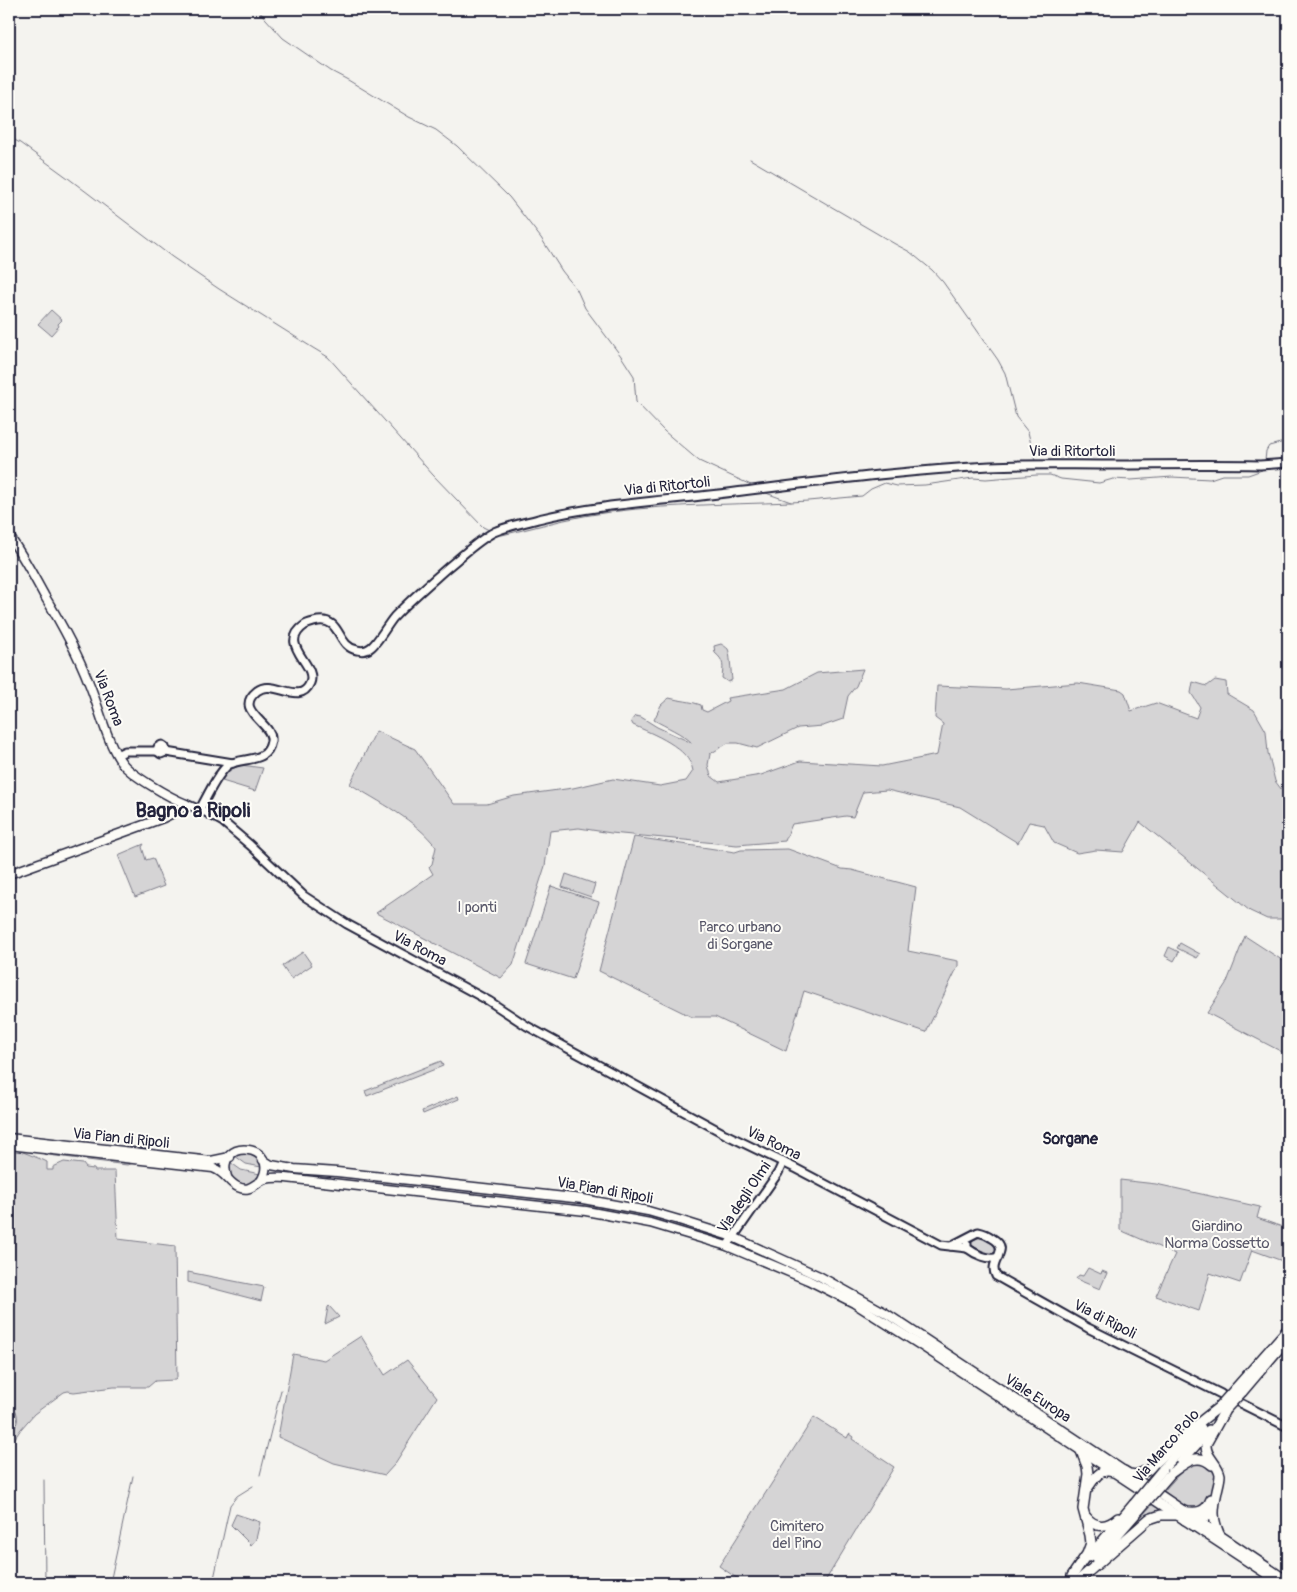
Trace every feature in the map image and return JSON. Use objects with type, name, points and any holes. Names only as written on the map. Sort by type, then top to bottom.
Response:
[{"type":"highway","name":"Via Marco Polo","points":[[1238,1390],[1288,1329]]},
{"type":"highway","name":"Via Marco Polo","points":[[1073,1581],[1222,1408],[1288,1338]]},
{"type":"highway","points":[[1124,1471],[1136,1475],[1148,1470],[1200,1422],[1222,1408]]},
{"type":"highway","points":[[1220,1536],[1212,1511],[1220,1477],[1217,1467],[1208,1454],[1206,1444],[1222,1408]]},
{"type":"highway","points":[[1073,1581],[1091,1545],[1082,1505],[1086,1491],[1087,1468],[1081,1451]]},
{"type":"highway","points":[[1073,1581],[1149,1519],[1162,1515],[1196,1513],[1207,1508],[1215,1486],[1215,1471],[1209,1462],[1195,1458],[1167,1472]]},
{"type":"highway","points":[[1086,1491],[1100,1473],[1108,1470],[1114,1472]]},
{"type":"highway","points":[[1083,1513],[1094,1524],[1104,1526],[1114,1522],[1137,1507]]},
{"type":"highway","points":[[1181,1515],[1198,1521],[1206,1518],[1212,1511]]},
{"type":"main road","name":"Via Roma","points":[[9,536],[73,646],[90,684],[117,755],[122,763],[130,771],[169,796],[186,804]]},
{"type":"main road","points":[[9,874],[163,818],[186,804]]},
{"type":"main road","name":"Via Pian di Ripoli","points":[[9,1138],[212,1161],[230,1157],[238,1150],[246,1149],[257,1152],[263,1160],[271,1165],[294,1169],[556,1195],[602,1202],[679,1220],[733,1237],[828,1280],[884,1312],[915,1338]]},
{"type":"main road","name":"Via Pian di Ripoli","points":[[9,1145],[213,1168],[221,1172],[232,1183],[242,1188],[253,1187],[261,1181],[270,1178],[286,1178],[586,1211],[650,1223],[727,1246],[808,1280],[854,1303],[915,1338]]},
{"type":"main road","points":[[227,1177],[225,1168],[230,1157]]},
{"type":"main road","points":[[261,1181],[265,1171],[263,1160]]},
{"type":"main road","name":"Viale Europa","points":[[915,1338],[1065,1432],[1124,1471],[1141,1487],[1081,1451],[915,1338]]},
{"type":"main road","points":[[1156,1497],[1280,1583]]},
{"type":"main road","points":[[1198,1521],[1288,1581]]},
{"type":"street","name":"Via di Ritortoli","points":[[233,763],[258,758],[271,740],[271,735],[252,713],[250,702],[255,693],[262,688],[275,688],[293,694],[301,692],[309,686],[312,679],[310,671],[297,652],[296,645],[297,635],[303,627],[313,622],[326,621],[335,627],[342,641],[349,647],[361,651],[370,648],[376,643],[392,620],[432,582],[481,540],[505,528],[568,512],[620,504],[840,479],[986,466],[1043,464],[1263,465],[1288,463]]},
{"type":"street","points":[[117,755],[125,751],[157,751],[161,754],[166,752],[233,763]]},
{"type":"street","points":[[200,809],[221,773],[233,763]]},
{"type":"street","name":"Via Roma","points":[[186,804],[218,818],[304,896],[347,924],[489,1001],[527,1026],[744,1144],[783,1162],[943,1246],[967,1248]]},
{"type":"street","name":"Via degli Olmi","points":[[727,1246],[778,1173],[783,1162]]},
{"type":"street","points":[[949,1247],[974,1233],[980,1232],[1000,1244],[1001,1249],[998,1257],[988,1258],[967,1248],[969,1237]]},
{"type":"street","name":"Via di Ripoli","points":[[998,1257],[993,1270],[996,1276],[1088,1328],[1221,1394]]},
{"type":"street","points":[[1238,1402],[1288,1427]]},
{"type":"green space","points":[[51,310],[62,320],[51,335],[38,324]]},
{"type":"green space","points":[[721,644],[728,649],[729,654],[732,680],[728,682],[722,678],[722,662],[715,653],[714,646]]},
{"type":"green space","name":"I ponti","points":[[863,669],[856,686],[848,696],[843,719],[823,726],[798,728],[757,748],[738,743],[728,743],[710,754],[708,765],[711,776],[719,782],[761,775],[800,761],[882,766],[937,755],[943,724],[935,718],[937,686],[1006,689],[1078,683],[1121,690],[1125,693],[1131,711],[1156,703],[1196,718],[1200,707],[1191,693],[1193,682],[1207,686],[1215,680],[1226,682],[1227,694],[1254,710],[1266,731],[1268,753],[1275,781],[1288,798],[1288,919],[1267,919],[1250,911],[1140,822],[1123,852],[1096,850],[1077,853],[1054,843],[1044,825],[1029,822],[1018,843],[960,807],[887,790],[863,792],[853,817],[846,816],[792,824],[785,841],[737,845],[611,833],[579,828],[550,831],[545,866],[513,965],[501,978],[376,913],[433,874],[429,867],[432,864],[436,847],[428,837],[408,820],[350,784],[376,731],[415,749],[454,804],[487,804],[514,796],[573,788],[613,779],[660,786],[686,781],[693,771],[685,755],[678,748],[633,725],[631,721],[635,716],[641,717],[657,727],[692,743],[679,733],[654,720],[661,705],[669,698],[701,705],[702,710],[707,712],[728,701],[727,698],[786,689],[817,673]]},
{"type":"green space","points":[[1288,722],[1288,759],[1282,748],[1281,730]]},
{"type":"green space","points":[[241,765],[263,768],[255,791],[222,781],[225,775]]},
{"type":"green space","name":"Parco urbano di Sorgane","points":[[634,837],[735,852],[741,850],[788,849],[842,869],[916,887],[908,951],[958,961],[958,966],[926,1032],[804,991],[786,1051],[715,1017],[692,1017],[599,971]]},
{"type":"green space","points":[[144,844],[142,847],[146,860],[153,858],[164,886],[135,897],[118,855]]},
{"type":"green space","points":[[566,874],[595,884],[591,897],[562,887]]},
{"type":"green space","points":[[551,886],[599,902],[573,979],[526,964]]},
{"type":"green space","points":[[1245,936],[1288,964],[1288,1055],[1207,1013],[1227,982]]},
{"type":"green space","points":[[1180,943],[1200,954],[1197,958],[1177,948]]},
{"type":"green space","points":[[1169,947],[1179,952],[1174,961],[1165,956]]},
{"type":"green space","points":[[303,952],[312,965],[291,979],[282,966]]},
{"type":"green space","points":[[441,1061],[443,1066],[367,1096],[365,1091]]},
{"type":"green space","points":[[458,1096],[459,1099],[423,1114],[422,1111]]},
{"type":"green space","points":[[9,1149],[18,1150],[47,1162],[47,1170],[53,1170],[53,1167],[64,1162],[83,1164],[86,1168],[94,1169],[95,1171],[115,1171],[118,1239],[175,1246],[177,1378],[175,1380],[155,1381],[148,1387],[114,1387],[64,1392],[34,1414],[9,1447]]},
{"type":"green space","points":[[34,1151],[137,1162],[127,1165],[48,1155]]},
{"type":"green space","points":[[244,1152],[255,1157],[261,1167],[246,1164],[235,1156]]},
{"type":"green space","points":[[230,1162],[241,1170],[260,1174],[257,1180],[250,1184],[236,1182],[229,1172]]},
{"type":"green space","name":"Giardino Norma Cossetto","points":[[1120,1180],[1156,1184],[1260,1207],[1257,1218],[1288,1229],[1288,1263],[1252,1250],[1240,1283],[1210,1273],[1199,1311],[1156,1296],[1175,1254],[1120,1230]]},
{"type":"green space","points":[[980,1237],[992,1242],[995,1249],[993,1254],[989,1255],[971,1245],[973,1240]]},
{"type":"green space","points":[[1088,1268],[1101,1274],[1102,1271],[1107,1273],[1100,1289],[1076,1279],[1079,1275],[1083,1276]]},
{"type":"green space","points":[[188,1272],[264,1287],[261,1301],[188,1282]]},
{"type":"green space","points":[[328,1307],[339,1317],[325,1324]]},
{"type":"green space","points":[[361,1336],[385,1375],[407,1360],[437,1397],[394,1465],[385,1475],[334,1463],[278,1437],[293,1354],[324,1360]]},
{"type":"green space","name":"Cimitero del Pino","points":[[814,1417],[847,1438],[849,1434],[853,1437],[852,1439],[894,1467],[824,1583],[744,1583],[719,1566]]},
{"type":"green space","points":[[1193,1460],[1213,1469],[1215,1478],[1209,1501],[1196,1510],[1186,1508],[1164,1491]]},
{"type":"green space","points":[[1153,1504],[1164,1512],[1119,1540]]},
{"type":"green space","points":[[236,1514],[260,1522],[256,1539],[251,1545],[231,1525]]},
{"type":"waterway","points":[[257,9],[283,38],[331,71],[409,117],[436,130],[457,146],[509,197],[541,238],[562,271],[577,290],[585,308],[634,376],[636,402],[664,431],[699,461],[753,486]]},
{"type":"waterway","points":[[9,137],[68,178],[172,257],[219,289],[328,357],[433,475],[483,527],[491,531]]},
{"type":"waterway","points":[[750,159],[910,252],[932,270],[943,282],[998,360],[1005,373],[1016,417],[1028,432],[1035,461]]},
{"type":"waterway","points":[[1265,461],[1266,451],[1269,446],[1288,441]]},
{"type":"waterway","points":[[766,493],[791,502],[862,496],[871,489],[885,483],[897,486],[925,485],[973,478],[986,479],[1037,475],[1050,475],[1061,479],[1099,483],[1113,479],[1131,480],[1172,477],[1210,479],[1222,475],[1248,475],[1262,470],[1264,467]]},
{"type":"waterway","points":[[497,534],[502,535],[584,516],[635,509],[791,502]]},
{"type":"waterway","points":[[260,1475],[281,1390]]},
{"type":"waterway","points":[[9,1437],[17,1422],[16,1411]]},
{"type":"waterway","points":[[110,1583],[133,1476]]},
{"type":"waterway","points":[[44,1480],[45,1583]]},
{"type":"waterway","points":[[213,1583],[230,1505],[237,1496],[253,1486]]},
{"type":"waterway","points":[[9,1529],[11,1583]]},
{"type":"district","name":"Bagno a Ripoli","points":[[193,810]]},
{"type":"district","name":"Sorgane","points":[[1070,1138]]}]
